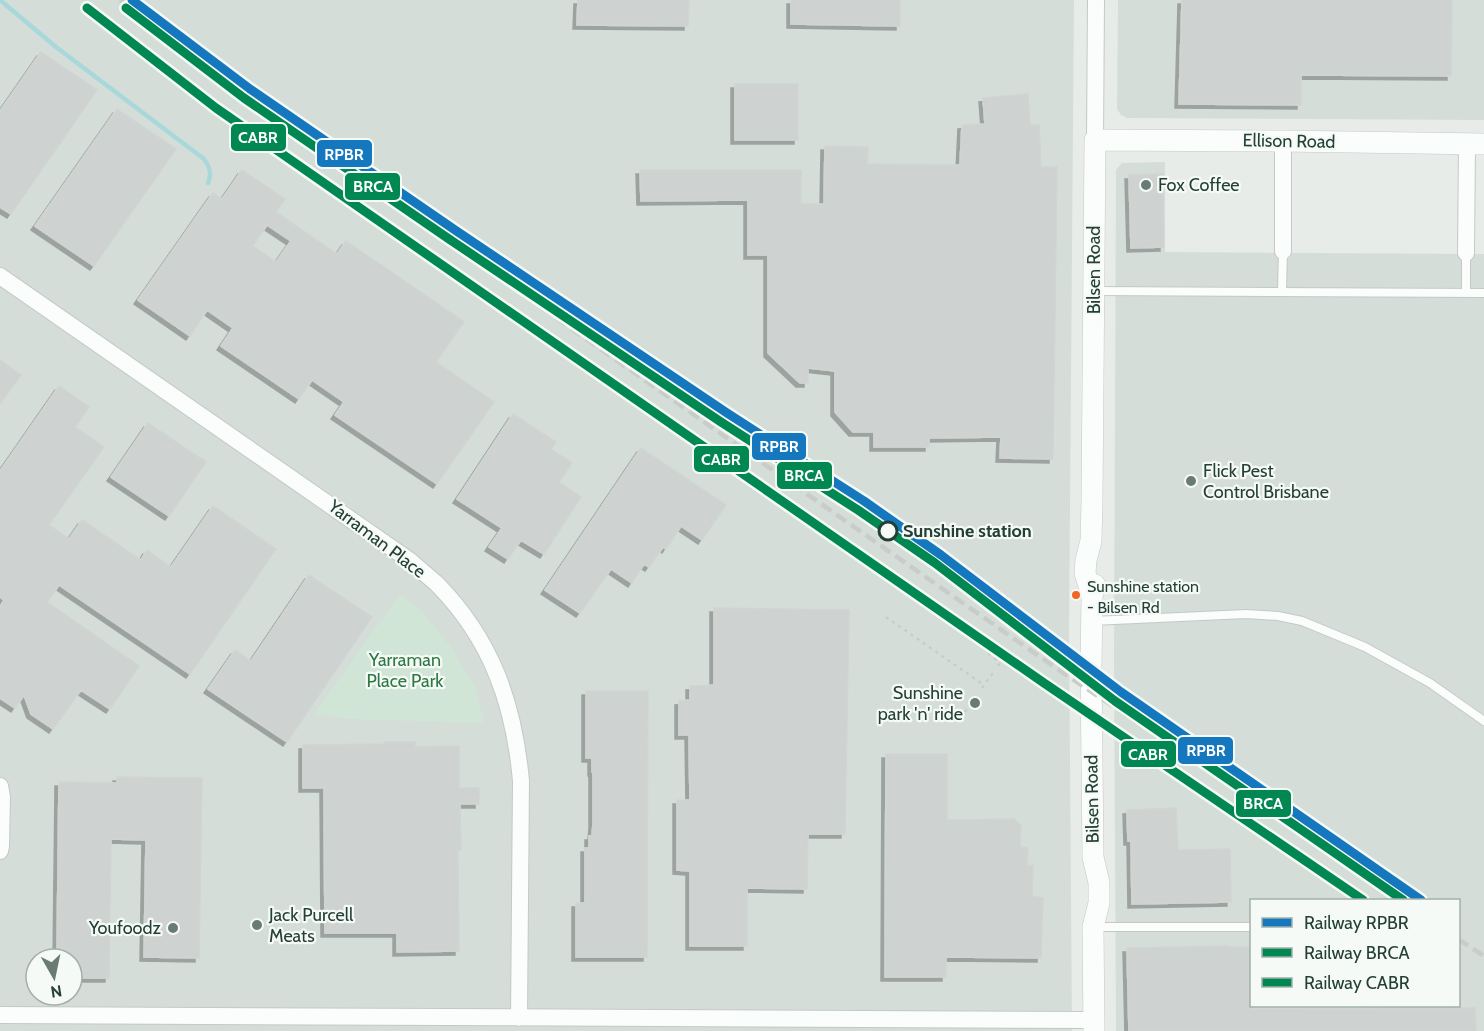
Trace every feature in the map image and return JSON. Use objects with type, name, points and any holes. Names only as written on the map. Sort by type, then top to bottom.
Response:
[{"type":"street","name":"Bilsen Road","points":[[1094,1026],[1093,927],[1099,903],[1099,883],[1093,857],[1091,621],[1092,597],[1098,574],[1098,561],[1091,541],[1096,0]]},
{"type":"street","name":"Ellison Road","points":[[1095,140],[1476,144]]},
{"type":"street","points":[[1283,141],[1283,251]]},
{"type":"street","points":[[1466,253],[1476,144]]},
{"type":"street","name":"Yarraman Place","points":[[0,276],[409,560],[437,585],[470,625],[480,640],[503,691],[514,726],[518,753],[521,781],[519,1018]]},
{"type":"street","points":[[0,786],[2,797],[0,851]]},
{"type":"street","points":[[0,1015],[218,1024],[519,1018],[875,1025],[1094,1026]]},
{"type":"lane","points":[[1282,291],[1283,251]]},
{"type":"lane","points":[[1466,253],[1466,293]]},
{"type":"lane","points":[[1094,291],[1484,293]]},
{"type":"lane","points":[[1091,621],[1245,614],[1278,616],[1302,621],[1365,647],[1420,678],[1484,721]]},
{"type":"lane","points":[[1093,927],[1250,927]]},
{"type":"path","points":[[873,570],[983,646],[999,664],[1002,660],[1043,688]]},
{"type":"path","points":[[886,617],[983,687],[993,673]]},
{"type":"path","points":[[1015,622],[1059,656]]},
{"type":"path","points":[[997,648],[1028,670],[1035,683]]},
{"type":"path","points":[[964,712],[976,695]]},
{"type":"shaded area","points":[[0,0],[1074,0],[1069,630],[1072,1031],[0,1031]]},
{"type":"shaded area","points":[[1118,0],[1484,0],[1484,120],[1127,118],[1117,109]]},
{"type":"shaded area","points":[[1165,162],[1165,252],[1484,254],[1484,1031],[1116,1031],[1114,660],[1116,170],[1122,163]]},
{"type":"green space","name":"Yarraman Place Park","points":[[400,594],[420,609],[450,646],[475,686],[484,723],[351,719],[314,714]]},
{"type":"building","points":[[578,0],[689,0],[688,26],[577,25]]},
{"type":"building","points":[[791,0],[900,0],[900,26],[791,24]]},
{"type":"building","points":[[1182,0],[1452,0],[1451,76],[1301,75],[1301,105],[1179,104]]},
{"type":"building","points":[[41,52],[97,90],[11,214],[0,207],[0,111]]},
{"type":"building","points":[[735,84],[798,84],[798,140],[735,140]]},
{"type":"building","points":[[1028,94],[1030,125],[1039,125],[1041,167],[1057,167],[1053,459],[1000,458],[1001,437],[929,438],[929,447],[874,447],[874,432],[853,432],[835,412],[835,371],[808,368],[808,383],[800,383],[768,353],[768,255],[748,255],[748,200],[641,201],[640,170],[801,170],[801,204],[824,204],[825,146],[868,147],[867,164],[960,165],[962,125],[985,124],[983,98]]},
{"type":"building","points":[[117,109],[176,149],[94,266],[35,226]]},
{"type":"building","points":[[242,170],[285,199],[276,212],[337,254],[346,241],[464,322],[436,362],[494,402],[437,484],[335,415],[344,402],[312,380],[299,399],[221,346],[233,328],[207,310],[190,336],[138,300],[213,193],[222,199]],"holes":[[[267,225],[291,241],[276,262],[253,246]]]},
{"type":"building","points":[[1163,174],[1164,247],[1131,248],[1129,175]]},
{"type":"building","points":[[0,360],[21,375],[0,404]]},
{"type":"building","points":[[59,386],[89,407],[75,427],[104,447],[49,525],[69,539],[82,520],[141,560],[147,550],[171,567],[213,506],[276,549],[190,674],[59,585],[47,602],[139,666],[110,709],[81,690],[53,729],[31,714],[24,695],[15,708],[0,698],[0,607],[4,600],[0,597],[0,471]]},
{"type":"building","points":[[513,414],[556,442],[551,449],[572,463],[559,482],[581,497],[544,554],[521,540],[508,559],[489,547],[502,528],[457,499]]},
{"type":"building","points":[[148,423],[206,462],[169,516],[111,477]]},
{"type":"building","points":[[641,448],[726,505],[702,540],[681,526],[666,549],[663,547],[649,567],[644,564],[632,583],[611,569],[580,613],[545,590]]},
{"type":"building","points":[[309,575],[372,617],[287,742],[208,689],[235,650],[251,661]]},
{"type":"building","points":[[714,608],[849,610],[845,834],[808,834],[807,889],[747,888],[747,946],[690,946],[690,871],[677,870],[677,800],[690,800],[689,735],[679,735],[679,701],[690,700],[690,686],[714,685]]},
{"type":"building","points":[[586,691],[648,691],[647,957],[576,957],[576,903],[585,903],[585,848],[589,848],[589,836],[592,836],[593,824],[592,758],[586,758]]},
{"type":"building","points":[[384,742],[415,742],[415,747],[459,746],[459,788],[479,788],[479,804],[460,804],[459,951],[397,952],[397,933],[325,933],[324,788],[303,788],[303,745],[384,744]]},
{"type":"building","points":[[886,754],[947,754],[947,820],[1014,819],[1021,826],[1020,847],[1028,848],[1027,866],[1033,865],[1032,896],[1043,898],[1041,958],[946,957],[946,977],[885,977]]},
{"type":"building","points":[[117,777],[202,778],[199,958],[144,957],[146,840],[111,839],[109,978],[84,978],[84,947],[57,947],[59,782],[117,783]]},
{"type":"building","points":[[1176,808],[1178,850],[1230,849],[1231,902],[1132,904],[1131,841],[1128,841],[1127,810]]},
{"type":"building","points":[[1250,947],[1251,1009],[1475,1008],[1476,1031],[1129,1031],[1127,948]]},
{"type":"waterway","points":[[0,0],[56,47],[204,159],[210,171],[208,183]]},
{"type":"railway","points":[[120,0],[252,100],[724,436],[1053,666],[1401,899]]},
{"type":"railway","points":[[1460,940],[1484,956]]},
{"type":"rail line","name":"RPBR","points":[[132,0],[250,89],[455,230],[727,413],[864,501],[941,555],[1121,692],[1420,899]]},
{"type":"rail line","name":"CABR","points":[[87,8],[216,108],[1044,683],[1362,899]]},
{"type":"rail line","name":"BRCA","points":[[126,8],[244,98],[449,239],[935,563],[1115,701],[1402,899]]},
{"type":"place","name":"Fox Coffee","points":[[1146,185]]},
{"type":"place","name":"Flick Pest Control Brisbane","points":[[1191,481]]},
{"type":"place","name":"Sunshine station","points":[[888,531]]},
{"type":"place","name":"Sunshine station - Bilsen Rd","points":[[1076,595]]},
{"type":"place","name":"Sunshine park 'n' ride","points":[[975,703]]},
{"type":"place","name":"Jack Purcell Meats","points":[[257,925]]},
{"type":"place","name":"Youfoodz","points":[[173,928]]}]
